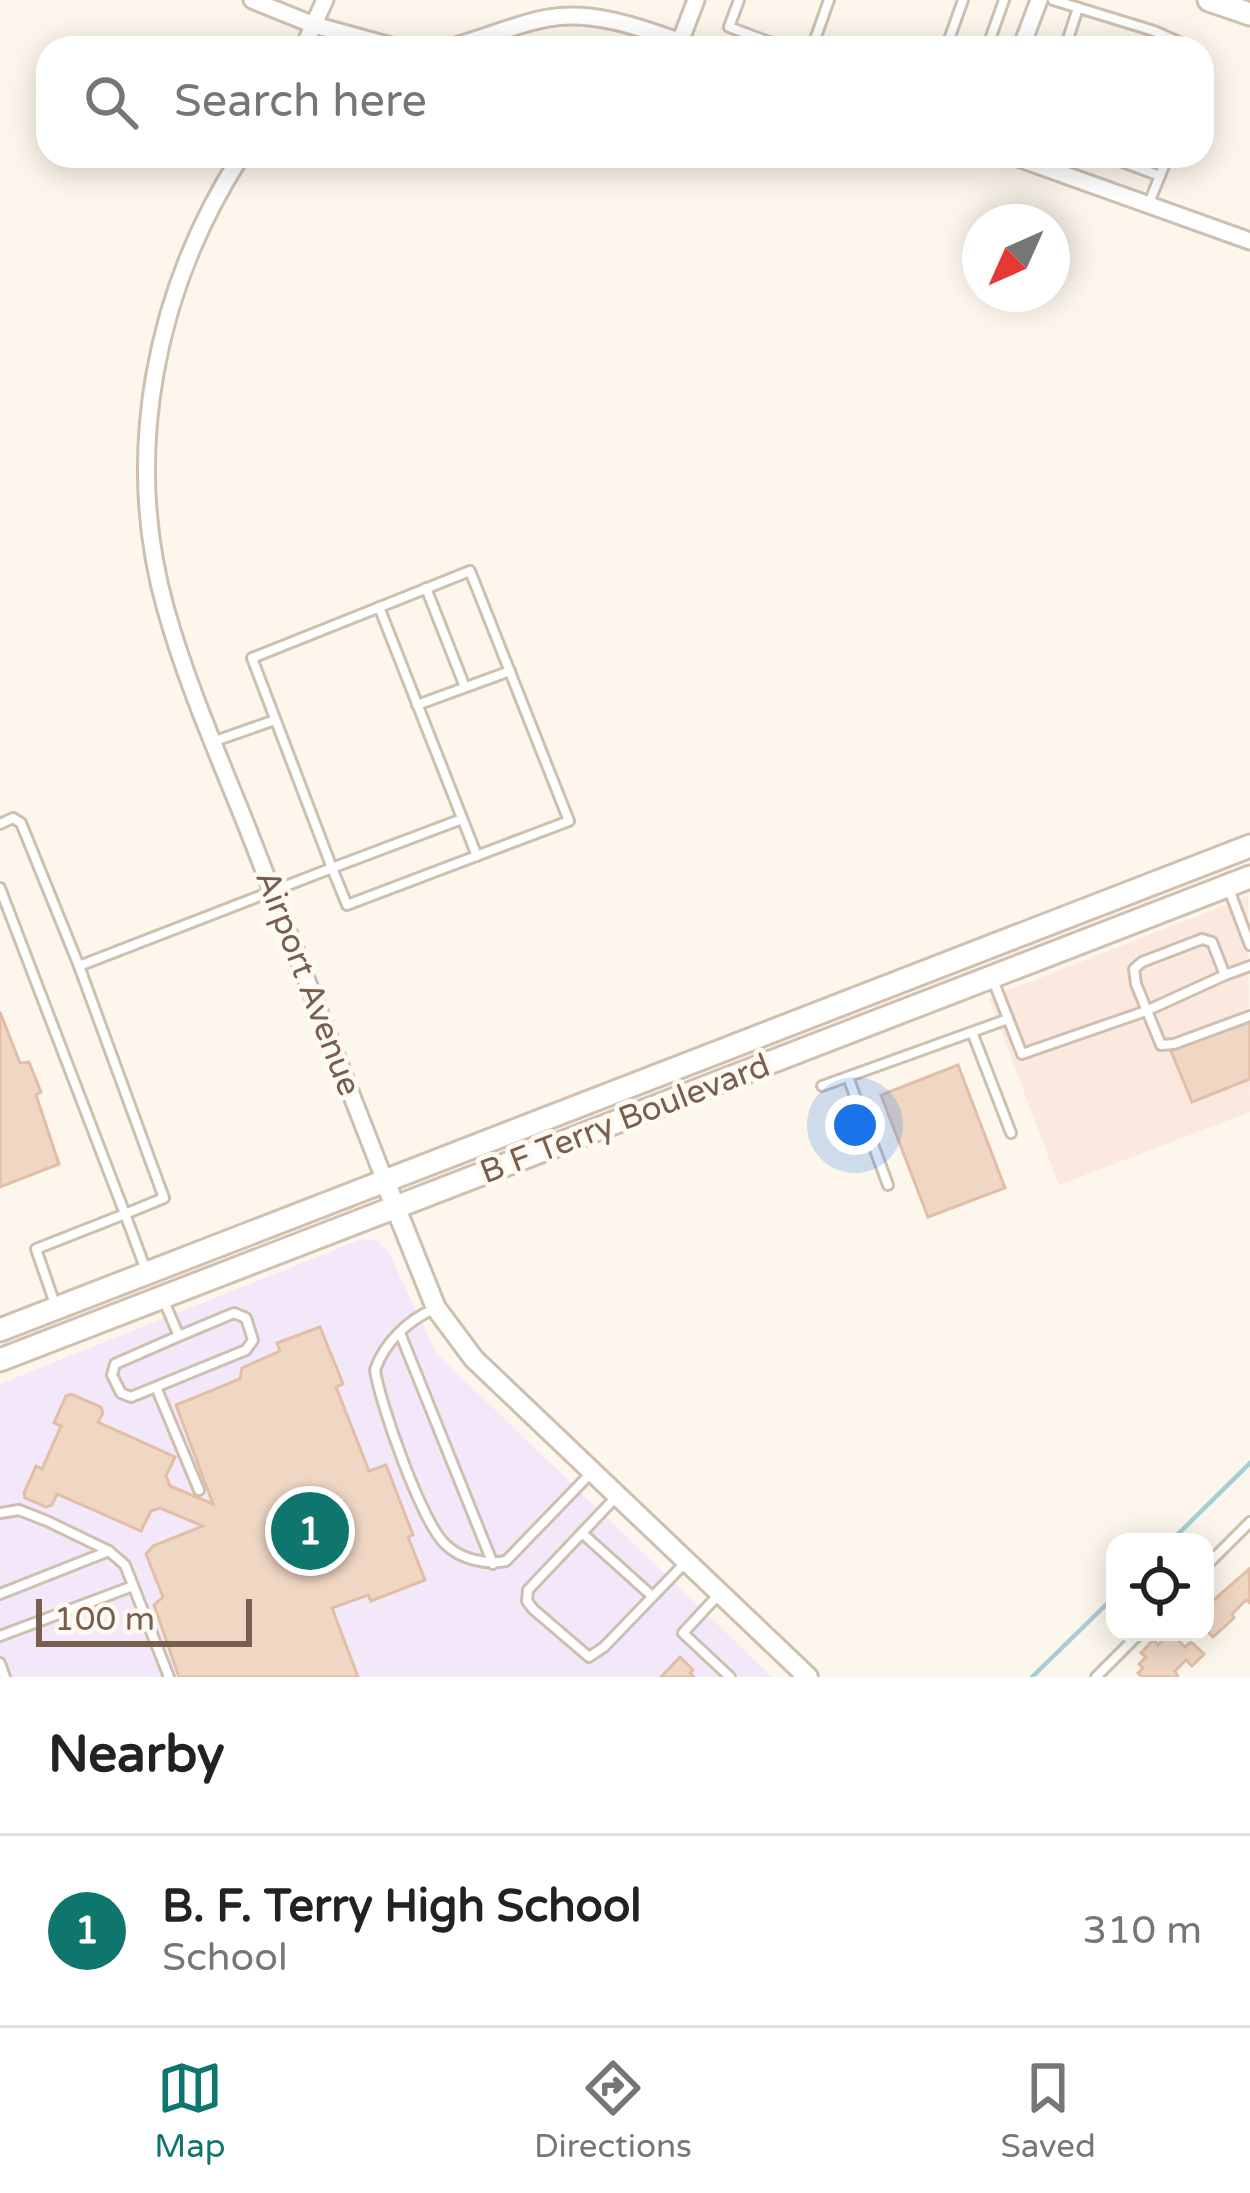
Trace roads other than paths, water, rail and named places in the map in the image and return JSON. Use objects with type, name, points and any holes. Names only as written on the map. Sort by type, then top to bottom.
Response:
[{"type":"main road","points":[[1209,0],[1250,14]]},
{"type":"main road","name":"B F Terry Boulevard","points":[[0,1330],[1250,846]]},
{"type":"main road","name":"B F Terry Boulevard","points":[[0,1360],[1250,877]]},
{"type":"street","points":[[252,0],[354,36]]},
{"type":"street","points":[[309,36],[326,0]]},
{"type":"street","points":[[682,36],[696,0]]},
{"type":"street","points":[[1026,36],[1039,0]]},
{"type":"street","points":[[487,36],[548,18],[586,16],[663,36]]},
{"type":"street","name":"Airport Avenue","points":[[234,168],[199,226],[159,343],[148,416],[146,490],[153,552],[166,611],[214,742],[436,1308],[474,1359],[805,1676]]},
{"type":"street","points":[[1054,168],[1250,241]]},
{"type":"lane","points":[[739,0],[730,27],[754,36]]},
{"type":"lane","points":[[816,36],[829,0]]},
{"type":"lane","points":[[950,36],[963,0]]},
{"type":"lane","points":[[992,36],[1004,0]]},
{"type":"lane","points":[[1053,0],[1164,36]]},
{"type":"lane","points":[[1069,36],[1078,8]]},
{"type":"lane","points":[[1138,168],[1160,176]]},
{"type":"lane","points":[[1149,205],[1163,168]]},
{"type":"lane","points":[[470,571],[569,821],[347,905],[252,658],[379,608],[470,571]]},
{"type":"lane","points":[[426,589],[465,687]]},
{"type":"lane","points":[[379,608],[477,856]]},
{"type":"lane","points":[[417,705],[510,671]]},
{"type":"lane","points":[[214,742],[275,720]]},
{"type":"lane","points":[[0,824],[13,818],[21,824],[164,1198],[36,1249],[56,1308]]},
{"type":"lane","points":[[79,966],[462,819]]},
{"type":"lane","points":[[1228,885],[1250,945]]},
{"type":"lane","points":[[0,888],[147,1273]]},
{"type":"lane","points":[[1225,976],[1212,942],[1202,939],[1134,969],[1161,1045],[1250,1016]]},
{"type":"lane","points":[[992,976],[1022,1054],[1146,1011],[1250,966]]},
{"type":"lane","points":[[822,1087],[1008,1019]]},
{"type":"lane","points":[[972,1032],[1011,1133]]},
{"type":"lane","points":[[848,1077],[888,1185]]},
{"type":"lane","points":[[162,1298],[178,1336]]},
{"type":"lane","points":[[436,1308],[384,1349],[375,1370],[427,1517],[445,1545],[460,1555],[493,1564],[515,1555],[592,1472]]},
{"type":"lane","points":[[234,1313],[246,1318],[254,1340],[246,1350],[131,1397],[121,1393],[112,1375],[115,1364],[178,1336],[234,1313]]},
{"type":"lane","points":[[400,1333],[493,1564]]},
{"type":"lane","points":[[156,1387],[199,1490]]},
{"type":"lane","points":[[617,1496],[528,1590],[527,1601],[533,1610],[589,1658],[686,1562]]},
{"type":"lane","points":[[0,1513],[19,1510],[110,1551],[124,1565],[169,1677]]},
{"type":"lane","points":[[1214,1558],[1250,1522]]},
{"type":"lane","points":[[582,1533],[653,1597]]},
{"type":"lane","points":[[0,1594],[110,1551]]},
{"type":"lane","points":[[0,1636],[133,1586]]},
{"type":"lane","points":[[720,1593],[683,1633],[730,1677]]},
{"type":"lane","points":[[1096,1677],[1132,1641]]},
{"type":"lane","points":[[0,1664],[5,1677]]},
{"type":"waterway","points":[[1179,1533],[1250,1463]]},
{"type":"waterway","points":[[1032,1677],[1106,1605]]},
{"type":"place","name":"B. F. Terry High School","points":[[310,1531]]}]
